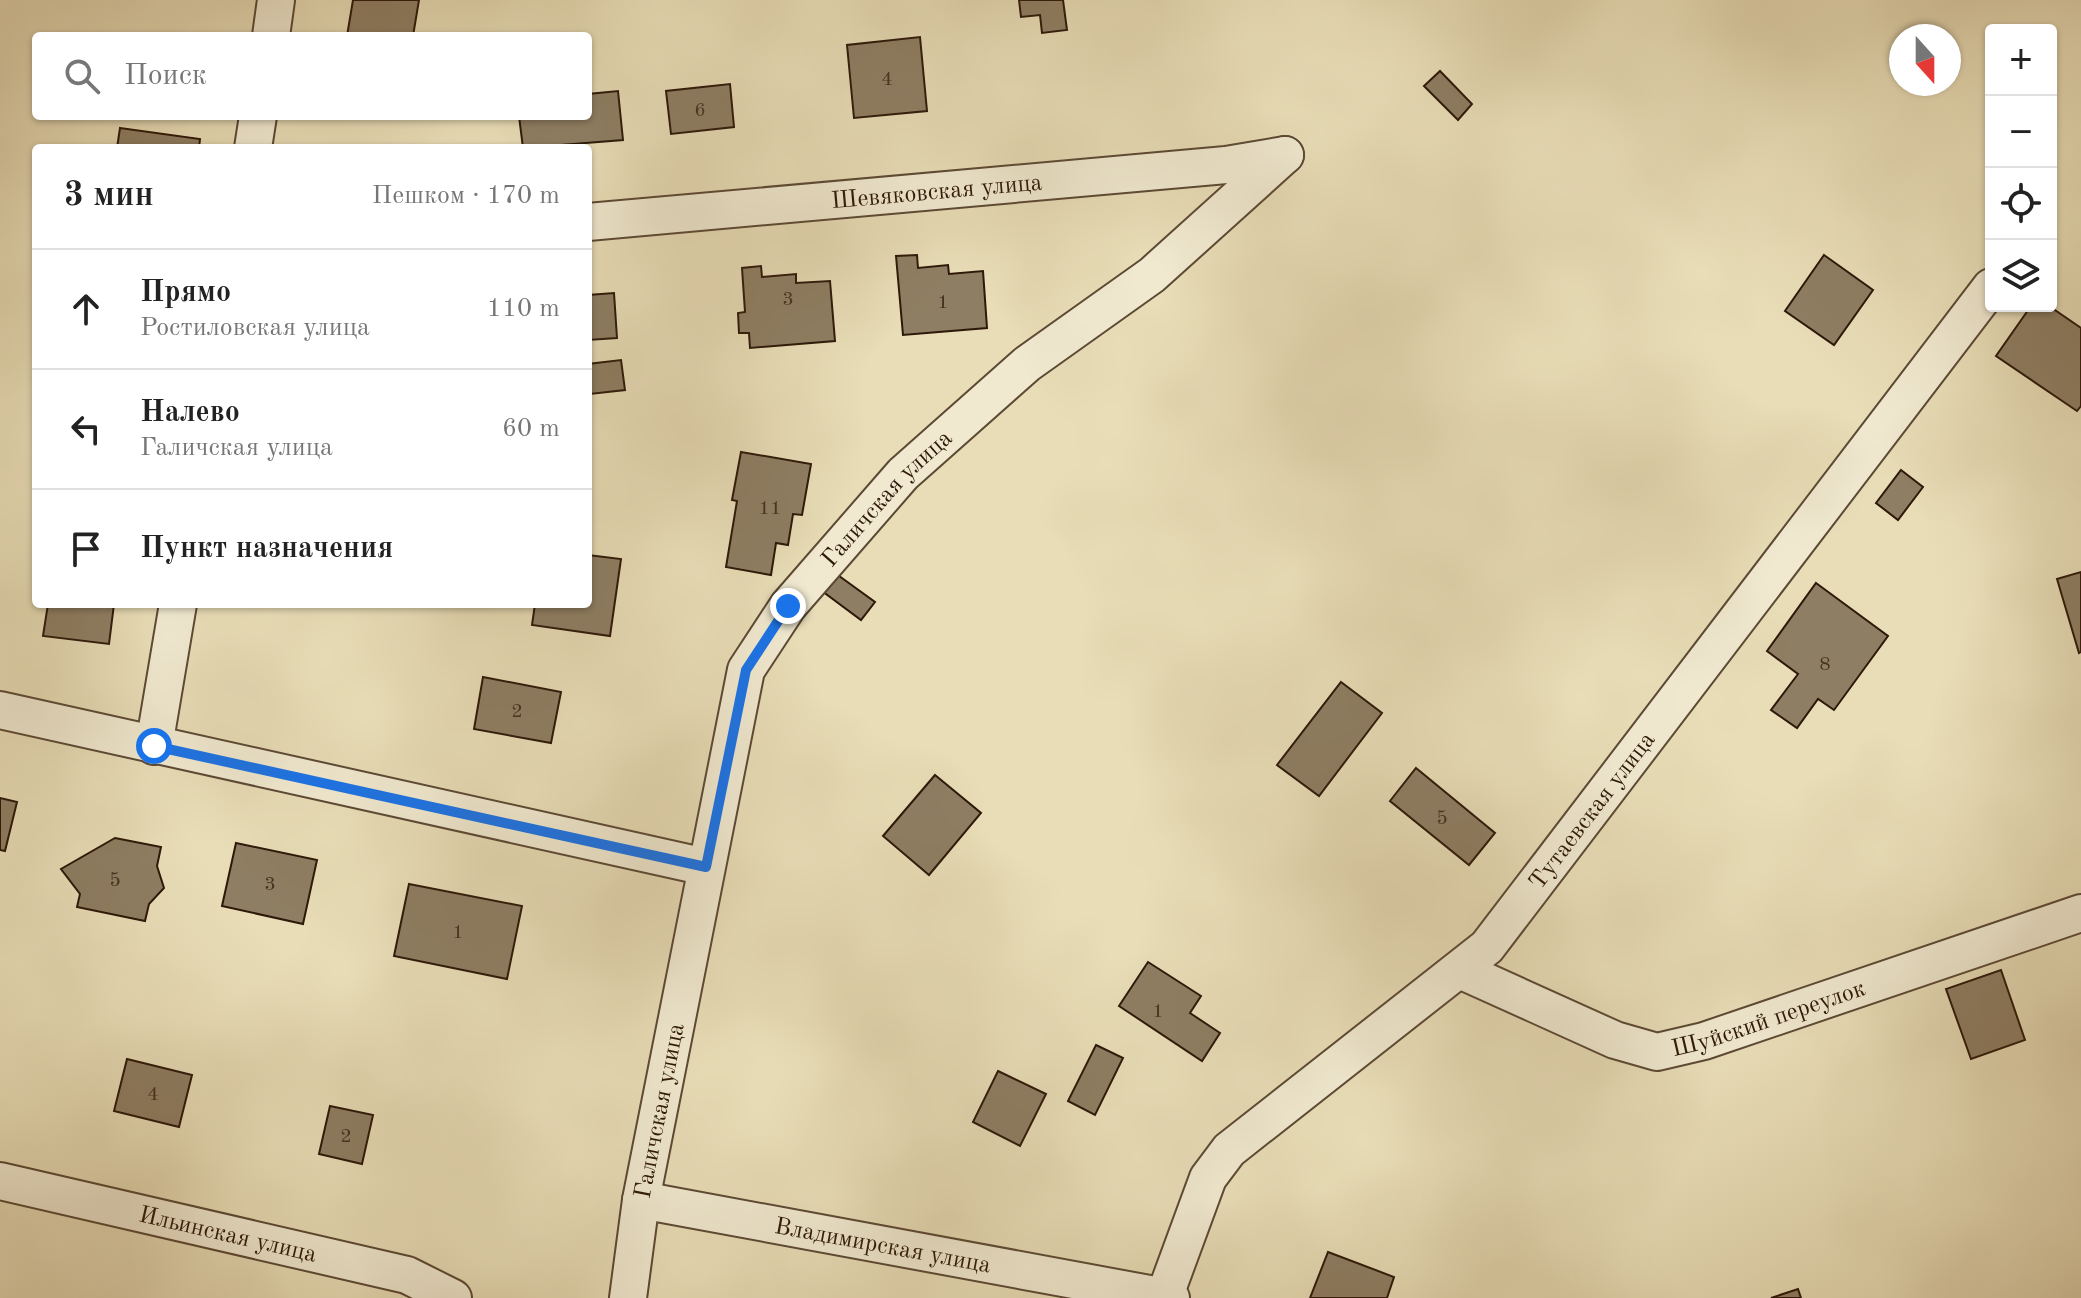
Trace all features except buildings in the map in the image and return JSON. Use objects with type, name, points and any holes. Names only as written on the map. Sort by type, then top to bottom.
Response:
[{"type":"street","points":[[272,32],[276,0]]},
{"type":"street","points":[[254,144],[257,120]]},
{"type":"street","name":"Шевяковская улица","points":[[592,222],[1226,165],[1285,155]]},
{"type":"street","name":"Галичская улица","points":[[628,1298],[641,1200],[746,670],[788,606],[903,474],[1027,364],[1152,275],[1285,155]]},
{"type":"street","name":"Тутаевская улица","points":[[1168,1296],[1208,1178],[1229,1150],[1460,970],[1497,934],[1985,295]]},
{"type":"street","points":[[154,746],[177,608]]},
{"type":"street","points":[[0,710],[706,867]]},
{"type":"street","name":"Шуйский переулок","points":[[1460,970],[1615,1040],[1657,1052],[1704,1041],[2081,913]]},
{"type":"street","name":"Ильинская улица","points":[[0,1181],[407,1275],[453,1298]]},
{"type":"street","name":"Владимирская улица","points":[[641,1200],[1168,1296]]},
{"type":"route","points":[[154,746],[706,867],[746,670],[788,606]]}]
